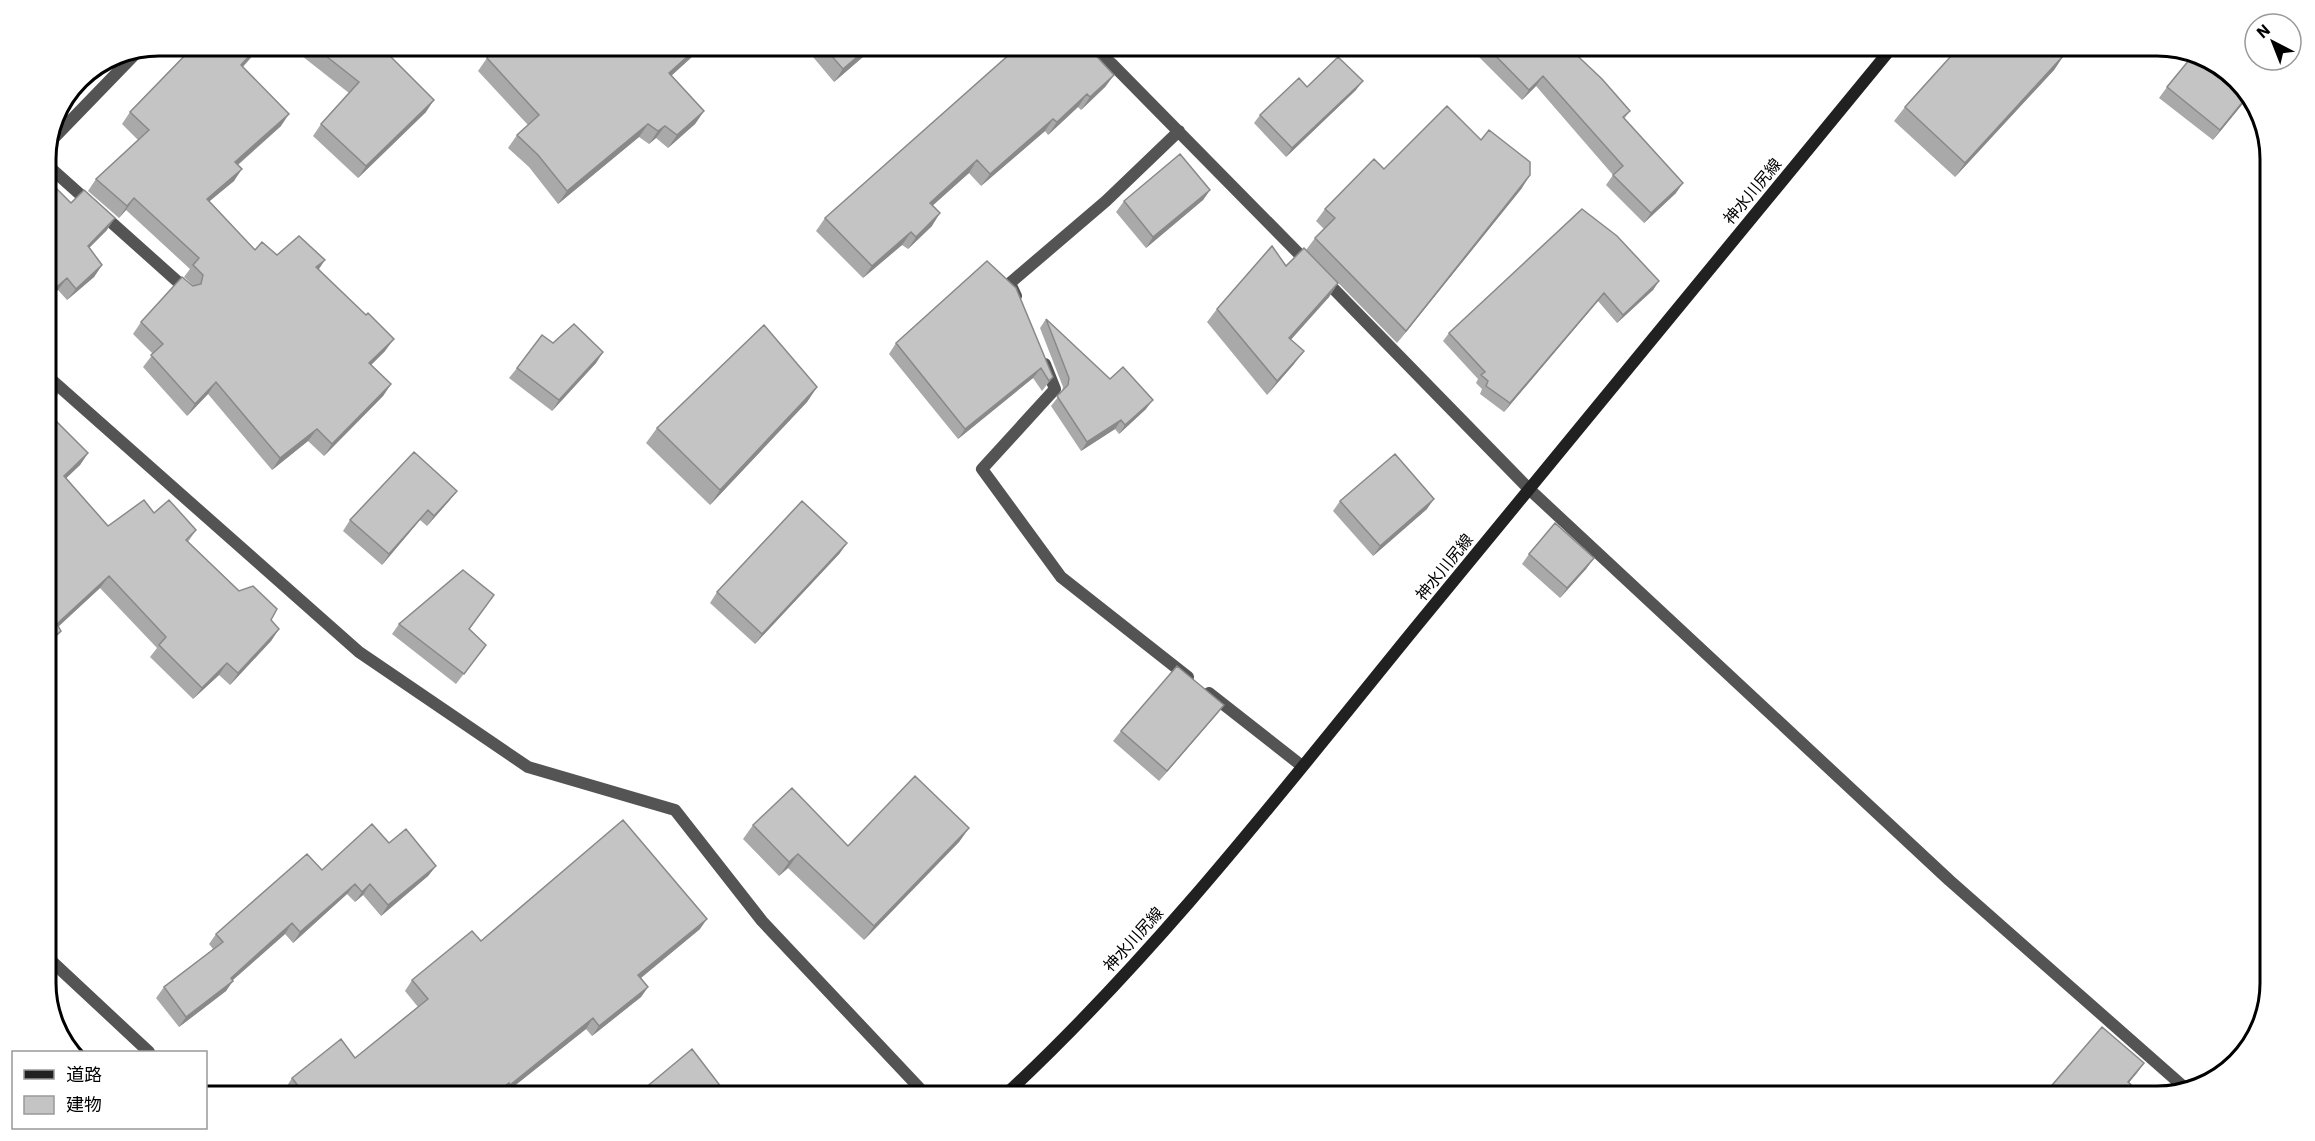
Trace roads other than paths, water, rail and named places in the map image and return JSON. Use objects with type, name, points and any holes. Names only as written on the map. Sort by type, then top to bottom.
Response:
[{"type":"main road","name":"神水川尻線","points":[[1015,1086],[1156,939],[1302,766],[1885,56]]},
{"type":"street","points":[[1102,56],[1179,131],[1529,489],[1949,880],[2179,1083]]},
{"type":"street","points":[[59,133],[130,60]]},
{"type":"street","points":[[1024,311],[1010,283],[1106,201],[1179,131]]},
{"type":"street","points":[[56,173],[187,290]]},
{"type":"street","points":[[1039,350],[1054,389],[982,469],[1061,577],[1302,766]]},
{"type":"street","points":[[56,384],[359,652],[528,767],[675,810],[762,921],[918,1086]]},
{"type":"street","points":[[56,965],[147,1051]]}]
